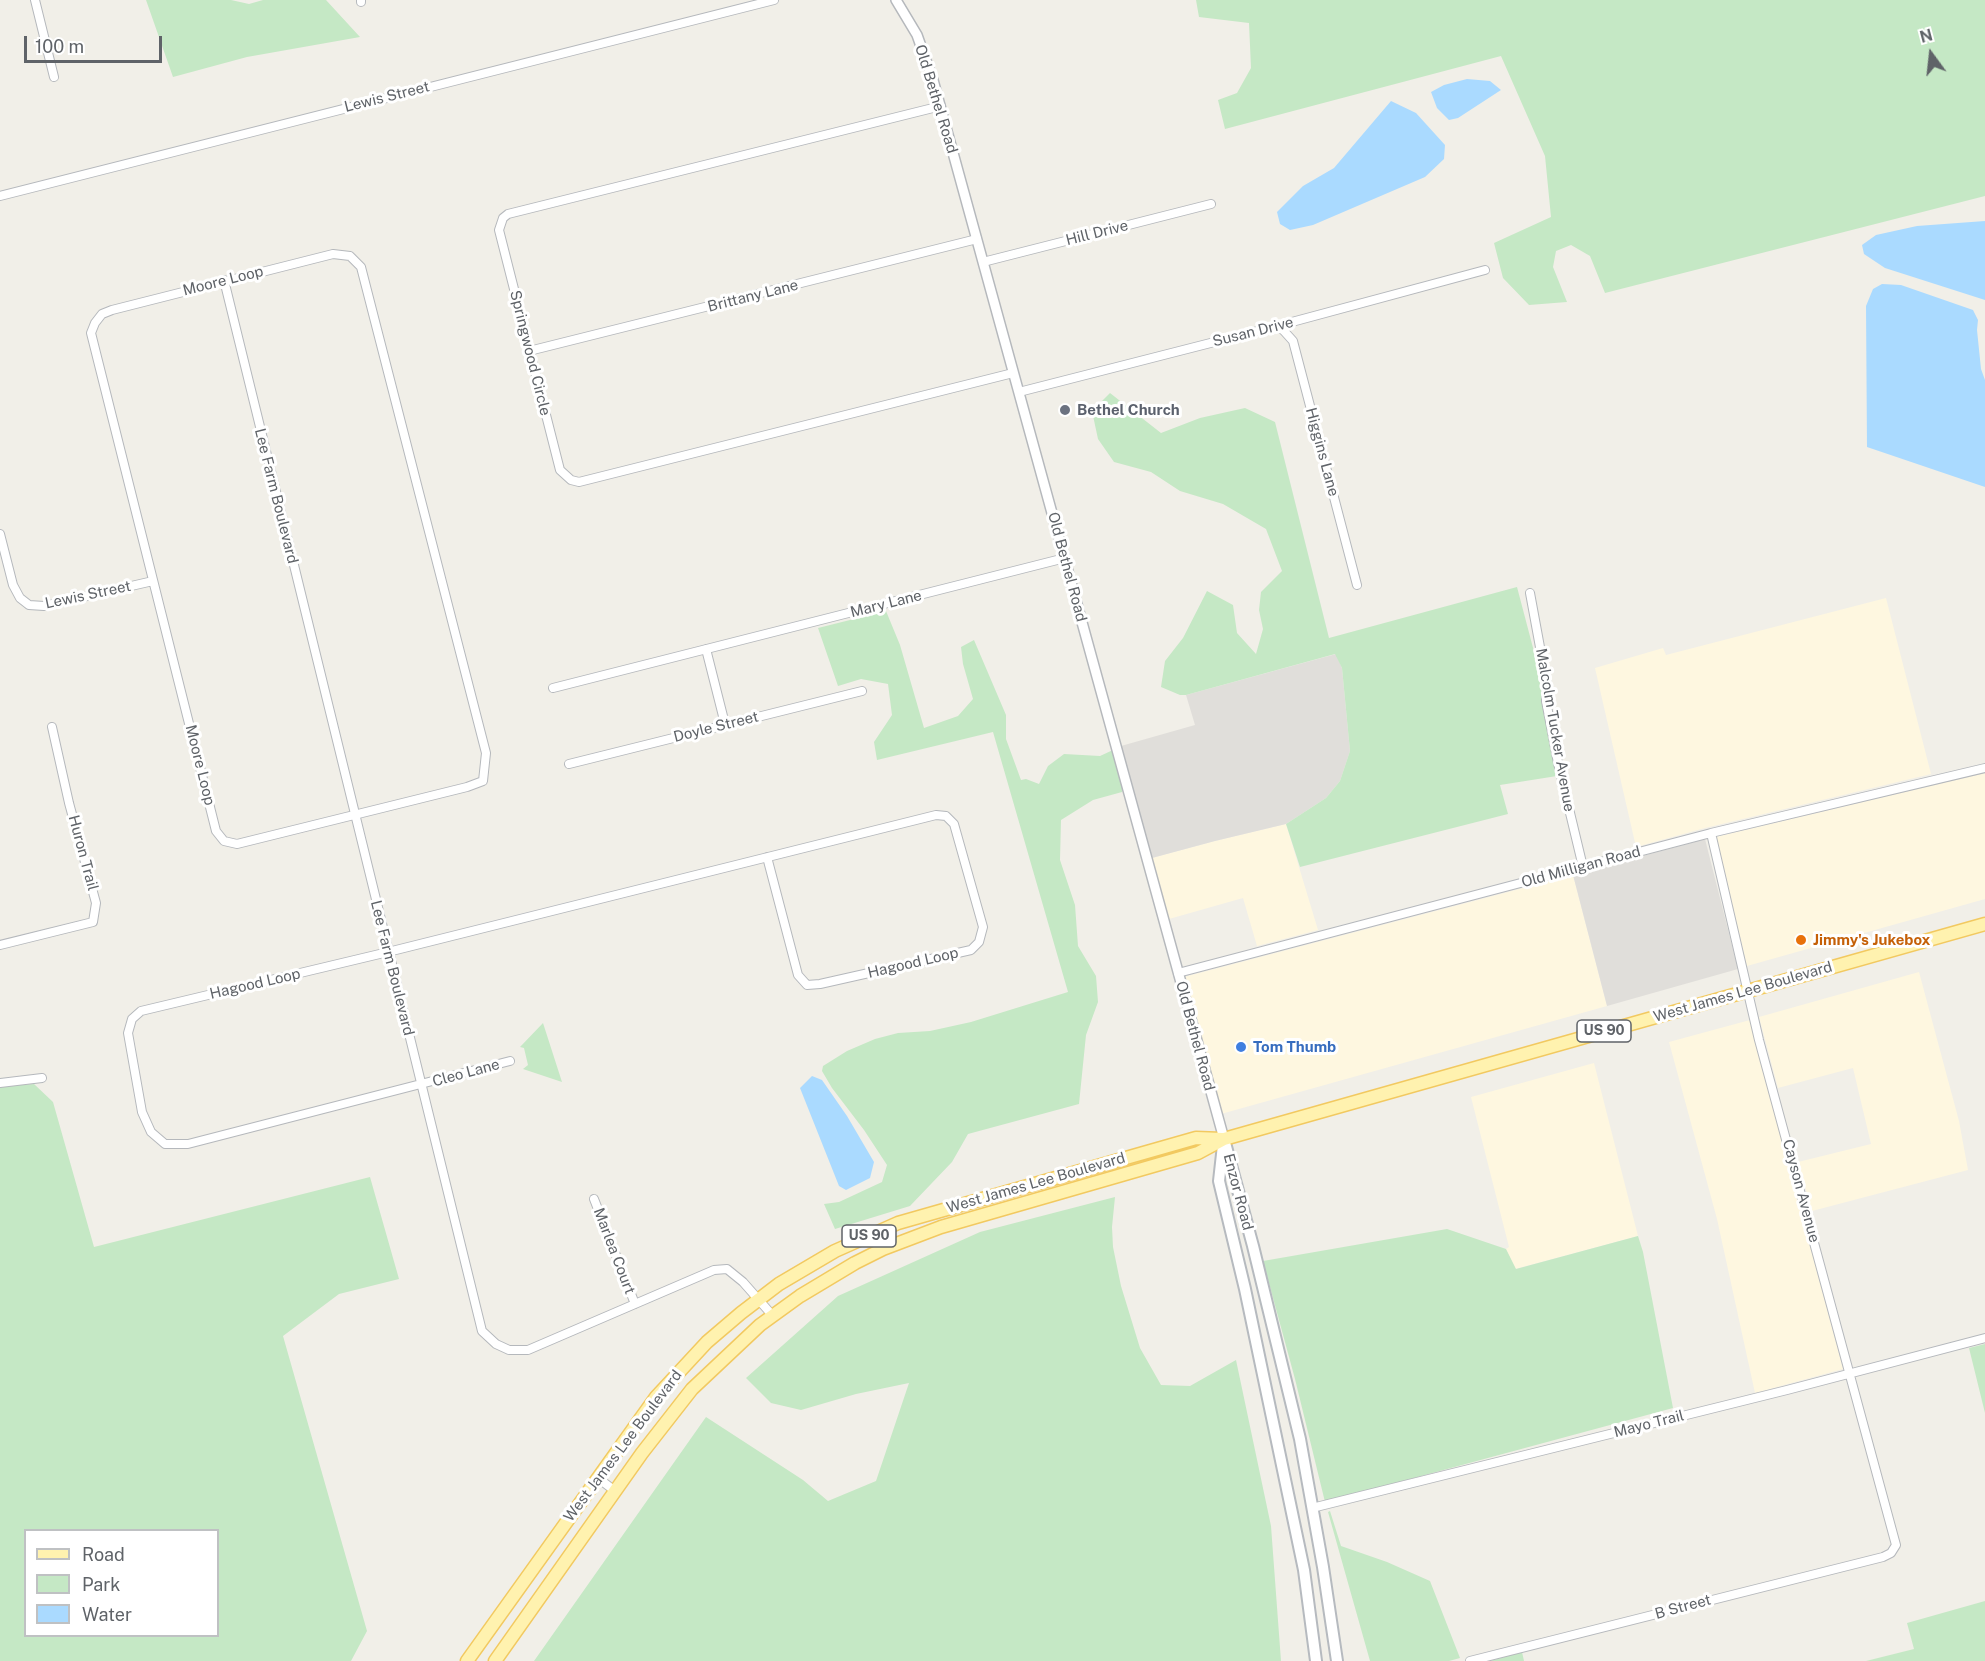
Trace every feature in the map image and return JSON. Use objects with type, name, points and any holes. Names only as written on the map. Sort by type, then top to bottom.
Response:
[{"type":"main road","name":"West James Lee Boulevard","points":[[495,1661],[615,1491],[692,1389],[744,1339],[773,1316],[816,1286],[855,1263],[912,1237],[1024,1202],[1198,1153],[1224,1139],[1985,924]]},
{"type":"main road","name":"West James Lee Boulevard","points":[[467,1661],[656,1397],[677,1372],[720,1330],[779,1284],[835,1251],[898,1223],[1196,1138],[1224,1139]]},
{"type":"main road","name":"Enzor Road","points":[[1224,1139],[1253,1246],[1297,1428],[1337,1661]]},
{"type":"main road","name":"Enzor Road","points":[[1224,1139],[1219,1181],[1245,1289],[1304,1570],[1316,1661]]},
{"type":"street","points":[[35,0],[54,78]]},
{"type":"street","name":"Lewis Street","points":[[0,196],[774,0]]},
{"type":"street","name":"Old Bethel Road","points":[[896,0],[920,42],[941,106],[1224,1139]]},
{"type":"street","name":"Springwood Circle","points":[[941,106],[508,214],[503,218],[498,230],[560,470],[571,480],[579,482],[1014,373]]},
{"type":"street","name":"Hill Drive","points":[[983,262],[1211,204]]},
{"type":"street","name":"Brittany Lane","points":[[529,351],[977,239]]},
{"type":"street","name":"Moore Loop","points":[[333,254],[350,256],[361,267],[486,753],[483,781],[467,787],[237,844],[224,841],[216,831],[91,333],[102,314],[224,280],[333,254]]},
{"type":"street","name":"Susan Drive","points":[[1019,392],[1485,270]]},
{"type":"street","name":"Lee Farm Boulevard","points":[[224,280],[482,1331],[496,1344],[509,1350],[528,1350],[714,1270],[727,1269],[743,1282],[773,1316]]},
{"type":"street","name":"Higgins Lane","points":[[1277,326],[1293,341],[1357,585]]},
{"type":"street","name":"Lewis Street","points":[[0,534],[13,585],[20,598],[29,605],[44,606],[153,581]]},
{"type":"street","name":"Mary Lane","points":[[553,688],[1065,558]]},
{"type":"street","name":"Malcolm Tucker Avenue","points":[[1530,593],[1547,685],[1546,701],[1583,867]]},
{"type":"street","points":[[706,649],[725,724]]},
{"type":"street","name":"Doyle Street","points":[[569,764],[862,691]]},
{"type":"street","name":"Huron Trail","points":[[0,945],[93,922],[96,903],[69,803],[52,727]]},
{"type":"street","name":"Old Milligan Road","points":[[1178,973],[1711,832],[1985,768]]},
{"type":"street","name":"Hagood Loop","points":[[421,1085],[188,1144],[165,1144],[151,1132],[142,1112],[128,1033],[132,1019],[141,1011],[388,952],[767,857],[936,815],[946,816],[954,824],[983,927],[979,942],[971,950],[807,985],[798,975],[767,857]]},
{"type":"street","name":"Cayson Avenue","points":[[1711,832],[1759,1040],[1896,1541],[1895,1548]]},
{"type":"street","name":"Cleo Lane","points":[[421,1085],[510,1061]]},
{"type":"street","points":[[0,1083],[42,1078]]},
{"type":"street","name":"Marlea Court","points":[[594,1199],[634,1304]]},
{"type":"street","name":"Mayo Trail","points":[[1312,1508],[1985,1338]]},
{"type":"street","points":[[598,1478],[615,1491]]},
{"type":"street","name":"B Street","points":[[1470,1661],[1883,1557],[1895,1548]]},
{"type":"shaded area","points":[[1886,598],[1931,774],[1705,828],[1636,847],[1595,668],[1663,648],[1666,655]]},
{"type":"shaded area","points":[[1336,654],[1342,668],[1350,751],[1340,781],[1326,798],[1286,824],[1152,858],[1121,746],[1195,725],[1186,695]]},
{"type":"shaded area","points":[[1985,773],[1985,899],[1747,966],[1716,837]]},
{"type":"shaded area","points":[[1286,824],[1318,930],[1257,946],[1243,898],[1169,919],[1152,858]]},
{"type":"shaded area","points":[[1705,839],[1738,969],[1607,1006],[1573,875]]},
{"type":"shaded area","points":[[1573,875],[1607,1006],[1221,1114],[1184,977]]},
{"type":"shaded area","points":[[1919,972],[1959,1121],[1968,1170],[1812,1211],[1798,1162],[1871,1144],[1853,1068],[1778,1088],[1759,1017]]},
{"type":"shaded area","points":[[1750,1020],[1843,1369],[1755,1393],[1717,1219],[1669,1042]]},
{"type":"shaded area","points":[[1594,1063],[1638,1236],[1515,1269],[1506,1249],[1509,1247],[1471,1097]]},
{"type":"green space","points":[[146,0],[231,0],[249,4],[263,0],[326,0],[360,37],[247,57],[173,77]]},
{"type":"green space","points":[[1196,0],[1985,0],[1985,196],[1605,293],[1590,256],[1571,245],[1556,251],[1553,267],[1567,302],[1529,305],[1503,278],[1494,243],[1551,217],[1545,156],[1501,56],[1225,129],[1218,100],[1237,93],[1251,68],[1249,23],[1199,17]]},
{"type":"green space","points":[[1110,393],[1161,433],[1200,418],[1245,408],[1275,422],[1329,638],[1517,587],[1542,682],[1542,702],[1557,776],[1500,785],[1508,814],[1300,867],[1286,824],[1326,798],[1340,781],[1350,751],[1342,668],[1335,654],[1186,695],[1180,695],[1161,687],[1165,661],[1183,638],[1207,591],[1233,605],[1237,633],[1256,654],[1263,629],[1259,610],[1261,592],[1282,571],[1266,529],[1223,504],[1180,491],[1151,472],[1114,462],[1098,439],[1092,411]]},
{"type":"green space","points":[[886,611],[900,645],[924,728],[958,716],[973,699],[963,664],[961,647],[974,640],[1006,715],[1006,739],[1021,780],[1026,779],[1039,784],[1048,766],[1064,754],[1100,756],[1113,750],[1123,788],[1122,792],[1093,800],[1061,820],[1060,860],[1075,905],[1078,946],[1096,976],[1098,1002],[1086,1035],[1079,1104],[968,1134],[952,1162],[910,1206],[835,1229],[824,1204],[839,1202],[882,1182],[887,1165],[832,1088],[822,1071],[823,1066],[847,1051],[875,1039],[898,1033],[930,1031],[971,1022],[1068,992],[993,732],[877,760],[874,742],[892,715],[888,684],[861,679],[838,686],[818,628]]},
{"type":"green space","points":[[543,1023],[562,1082],[523,1069],[528,1065],[524,1048],[520,1047]]},
{"type":"green space","points":[[34,1084],[53,1102],[94,1247],[370,1177],[399,1279],[339,1294],[283,1336],[367,1631],[351,1661],[0,1661],[0,1086]]},
{"type":"green space","points":[[1115,1197],[1113,1247],[1121,1286],[1140,1348],[1161,1385],[1190,1386],[1236,1360],[1271,1526],[1281,1661],[534,1661],[706,1417],[803,1480],[828,1501],[876,1481],[909,1383],[856,1394],[801,1410],[771,1403],[746,1378],[838,1296],[980,1232]]},
{"type":"green space","points":[[1447,1229],[1506,1249],[1516,1269],[1638,1236],[1673,1408],[1325,1502],[1263,1261]]},
{"type":"green space","points":[[1985,1344],[1985,1413],[1969,1348]]},
{"type":"green space","points":[[1330,1511],[1341,1546],[1387,1562],[1430,1581],[1460,1658],[1449,1661],[1370,1661],[1328,1512]]},
{"type":"green space","points":[[1985,1601],[1985,1661],[1866,1661],[1914,1649],[1907,1623]]},
{"type":"green space","points":[[1522,1652],[1524,1661],[1490,1661]]},
{"type":"water","points":[[1467,79],[1490,81],[1501,90],[1458,118],[1449,120],[1437,108],[1431,92],[1444,85]]},
{"type":"water","points":[[1391,101],[1416,113],[1445,145],[1444,159],[1425,177],[1313,225],[1290,230],[1280,224],[1277,212],[1303,186],[1334,168]]},
{"type":"water","points":[[1985,221],[1985,300],[1885,268],[1864,254],[1862,245],[1876,235],[1917,226]]},
{"type":"water","points":[[1882,284],[1901,285],[1973,310],[1978,320],[1981,369],[1985,380],[1985,487],[1867,447],[1866,306],[1873,289]]},
{"type":"water","points":[[812,1076],[822,1080],[847,1116],[874,1162],[870,1178],[846,1190],[839,1186],[800,1088]]},
{"type":"place","name":"Bethel Church","points":[[1065,410]]},
{"type":"place","name":"Jimmy's Jukebox","points":[[1801,940]]},
{"type":"place","name":"Tom Thumb","points":[[1241,1047]]}]
